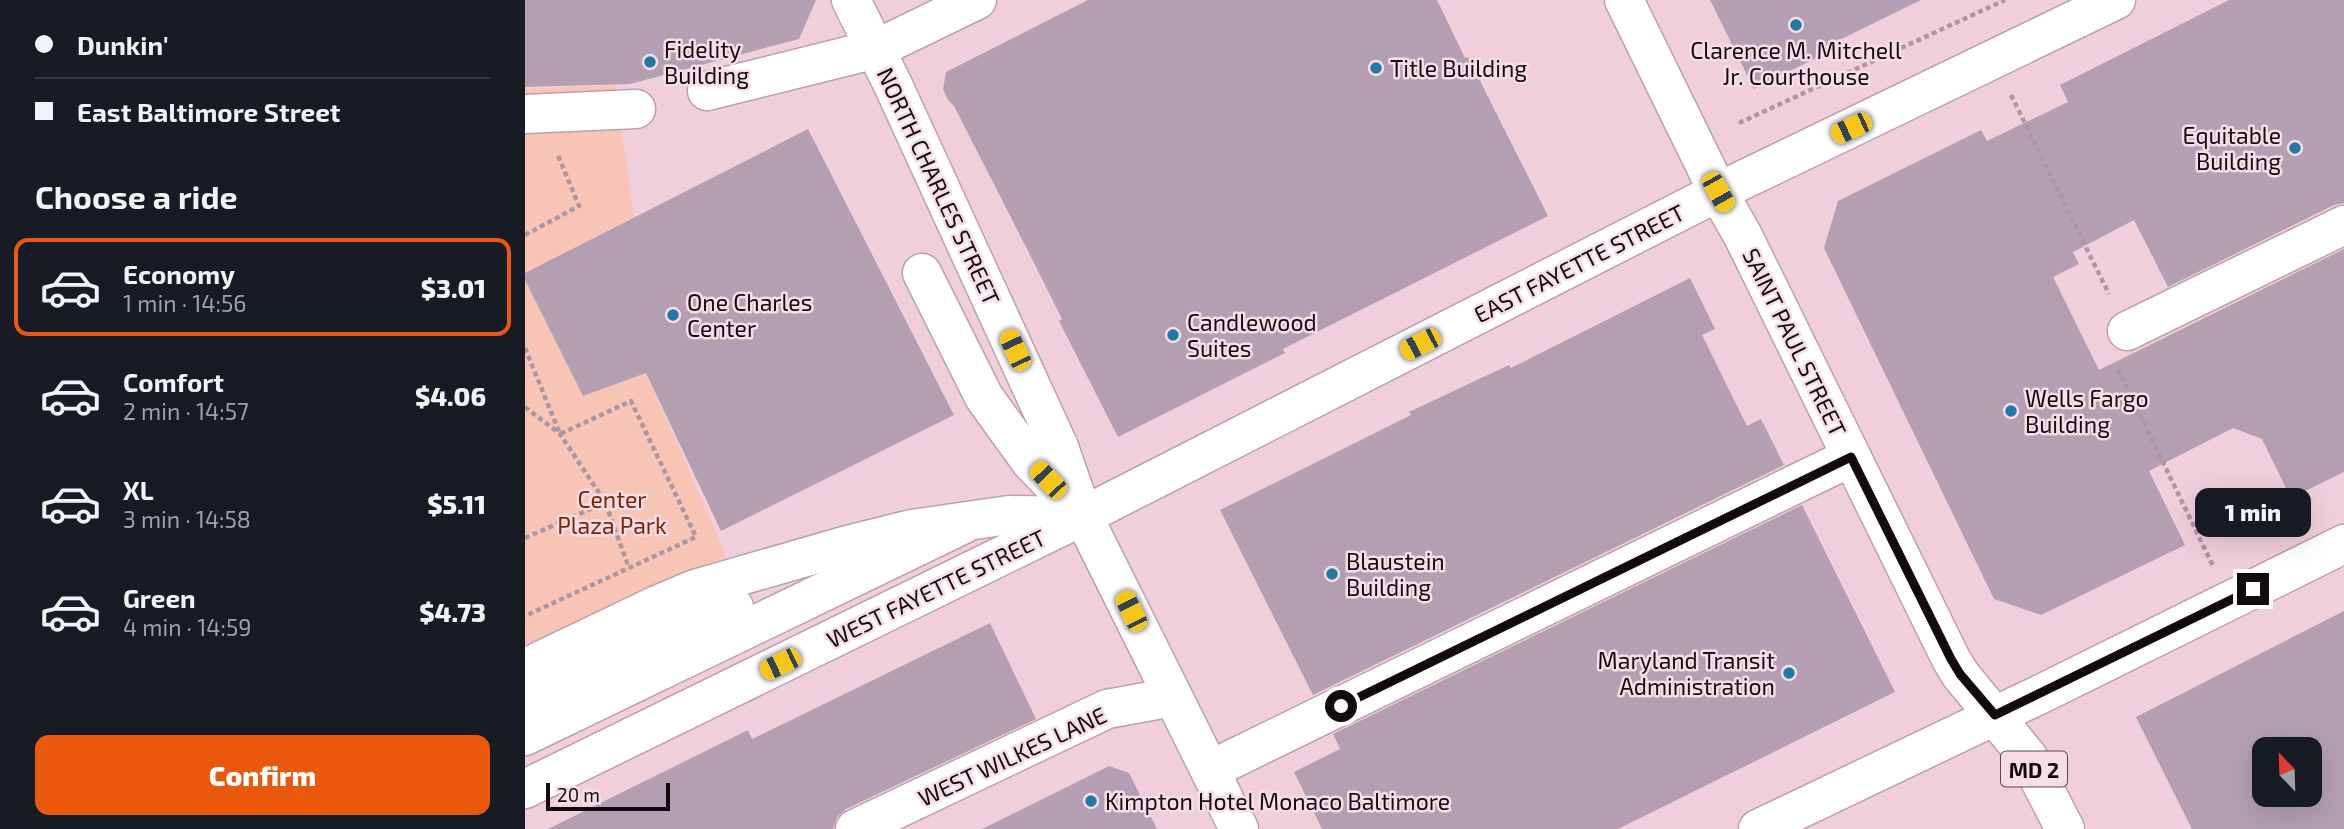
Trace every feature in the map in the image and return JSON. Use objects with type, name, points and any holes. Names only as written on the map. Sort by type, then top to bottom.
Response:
[{"type":"main road","name":"NORTH CHARLES STREET","points":[[851,0],[1059,447],[1083,516],[1239,829]]},
{"type":"main road","points":[[707,91],[876,49],[977,0]]},
{"type":"main road","name":"SAINT PAUL STREET","points":[[1624,0],[1951,659],[1960,674],[1995,715]]},
{"type":"main road","name":"EAST FAYETTE STREET","points":[[1083,516],[1718,192],[2116,0]]},
{"type":"main road","points":[[532,114],[636,109]]},
{"type":"main road","points":[[2127,331],[2344,225]]},
{"type":"main road","points":[[922,273],[984,397],[1030,461],[1083,516]]},
{"type":"main road","points":[[1210,770],[1851,457]]},
{"type":"main road","points":[[525,668],[657,604],[695,589],[844,546],[912,529],[1009,515],[1083,516]]},
{"type":"main road","name":"WEST FAYETTE STREET","points":[[525,789],[1083,516]]},
{"type":"main road","points":[[525,736],[972,520]]},
{"type":"main road","points":[[1758,829],[2344,544]]},
{"type":"main road","points":[[525,706],[646,646],[734,607]]},
{"type":"main road","name":"WEST WILKES LANE","points":[[855,829],[1107,709],[1173,697]]},
{"type":"main road","name":"MD 2","points":[[1995,715],[2028,757],[2065,829]]},
{"type":"path","points":[[1739,123],[2005,0]]},
{"type":"path","points":[[525,235],[579,206],[532,114]]},
{"type":"path","points":[[525,348],[560,434],[605,502],[628,568]]},
{"type":"path","points":[[525,616],[696,537],[631,401],[560,434]]},
{"type":"path","points":[[525,407],[560,434]]},
{"type":"path","points":[[525,538],[605,502]]},
{"type":"shaded area","points":[[525,0],[2344,0],[2344,829],[525,829]]},
{"type":"green space","name":"Center Plaza Park","points":[[615,85],[634,217],[526,273],[583,396],[646,373],[727,557],[525,645],[525,89]]},
{"type":"building","name":"Fidelity Building","points":[[525,0],[816,0],[799,39],[630,84],[525,87]]},
{"type":"building","points":[[1088,0],[1437,0],[1548,216],[1283,349],[1285,353],[1118,437],[1059,321],[1062,319],[1027,249],[943,89],[946,72]]},
{"type":"building","name":"Clarence M. Mitchell Jr. Courthouse","points":[[1710,0],[1921,0],[1819,50],[1822,55],[1754,89]]},
{"type":"building","points":[[2229,0],[2344,0],[2344,203],[2334,205],[2168,287],[2134,220],[2073,252],[2079,264],[2053,277],[2099,370],[2344,249],[2344,472],[2291,498],[2262,439],[2233,428],[2149,471],[2185,545],[2041,615],[1994,599],[1824,248],[1838,201],[1981,130],[1987,141],[2068,102],[2060,85]]},
{"type":"building","name":"One Charles Center","points":[[808,129],[954,415],[721,531],[646,373],[583,396],[525,280],[525,273]]},
{"type":"building","points":[[1690,278],[1715,329],[1702,335],[1747,426],[1761,419],[1784,465],[1313,695],[1220,510],[1411,415],[1409,412],[1509,365],[1511,368]]},
{"type":"building","points":[[1802,505],[1895,692],[1618,829],[1322,829],[1294,772],[1340,749],[1333,734]]},
{"type":"building","points":[[2344,611],[2344,829],[2192,829],[2136,717]]},
{"type":"building","points":[[990,623],[1036,719],[846,809],[837,817],[833,829],[548,829],[748,730],[752,739]]},
{"type":"building","name":"Kimpton Hotel Monaco Baltimore","points":[[1109,766],[1129,773],[1157,829],[982,829]]},
{"type":"place","name":"Clarence M. Mitchell Jr. Courthouse","points":[[1796,25]]},
{"type":"place","name":"Fidelity Building","points":[[650,62]]},
{"type":"place","name":"Title Building","points":[[1376,68]]},
{"type":"place","name":"Equitable Building","points":[[2295,148]]},
{"type":"place","name":"One Charles Center","points":[[673,315]]},
{"type":"place","name":"Candlewood Suites","points":[[1173,335]]},
{"type":"place","name":"Wells Fargo Building","points":[[2011,411]]},
{"type":"place","name":"Blaustein Building","points":[[1332,574]]},
{"type":"place","name":"Maryland Transit Administration","points":[[1789,673]]},
{"type":"place","name":"Kimpton Hotel Monaco Baltimore","points":[[1091,801]]},
{"type":"route","points":[[1341,706],[1851,457],[1951,659],[1960,674],[1995,715],[2253,589]]}]
